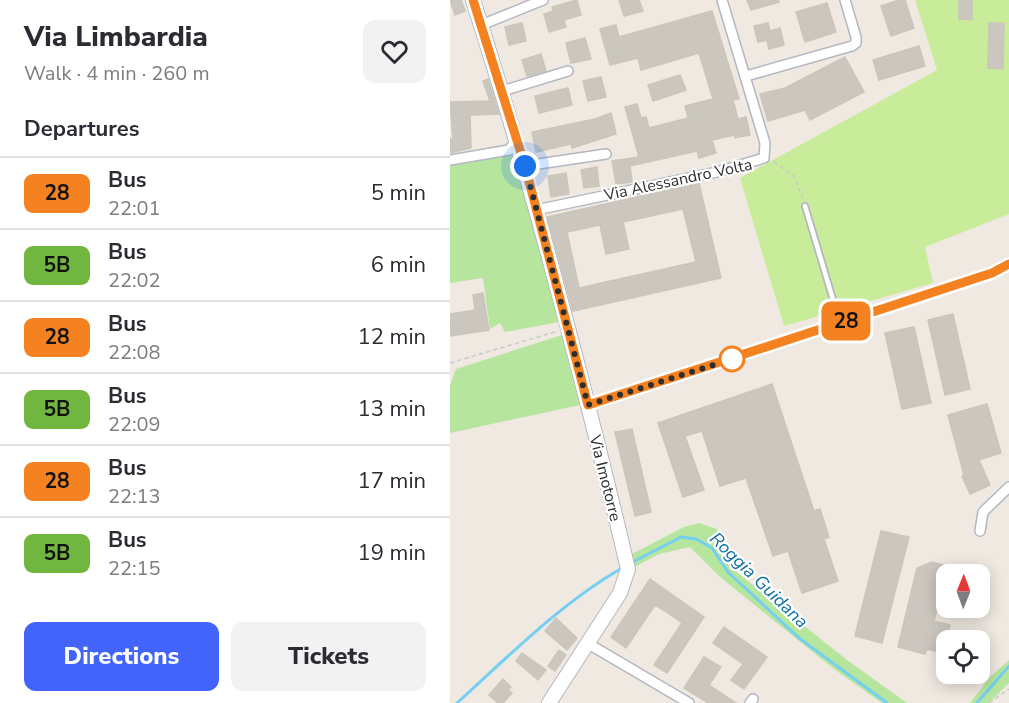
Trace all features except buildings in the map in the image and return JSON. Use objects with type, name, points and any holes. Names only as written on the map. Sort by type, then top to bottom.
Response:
[{"type":"street","name":"Via Imotorre","points":[[473,0],[525,166],[588,405],[628,569],[620,593],[549,703]]},
{"type":"street","points":[[481,25],[543,0]]},
{"type":"street","name":"Via Alessandro Volta","points":[[536,210],[717,172],[759,161],[765,156],[765,143],[722,0]]},
{"type":"street","points":[[746,76],[856,43],[845,0]]},
{"type":"street","points":[[502,91],[568,71]]},
{"type":"street","points":[[450,160],[509,150],[517,139]]},
{"type":"street","points":[[525,166],[606,154]]},
{"type":"street","points":[[588,405],[992,273],[1009,264]]},
{"type":"street","points":[[980,531],[983,512],[1009,487]]},
{"type":"street","points":[[587,643],[689,703]]},
{"type":"lane","points":[[805,206],[840,323]]},
{"type":"path","points":[[765,156],[794,176],[805,206]]},
{"type":"path","points":[[450,363],[567,328]]},
{"type":"path","points":[[989,703],[1009,688]]},
{"type":"green space","points":[[915,0],[1009,0],[1009,214],[925,247],[933,283],[784,326],[740,178],[937,70]]},
{"type":"green space","points":[[516,153],[559,322],[505,332],[500,323],[490,329],[483,278],[450,283],[450,166]]},
{"type":"green space","points":[[562,335],[580,405],[450,433],[450,386],[456,369]]},
{"type":"green space","points":[[699,523],[717,529],[733,569],[847,660],[907,703],[882,703],[834,669],[720,577],[690,547],[659,554],[634,567],[630,555],[684,527]]},
{"type":"green space","points":[[1009,660],[1009,683],[989,703],[970,703],[985,684],[990,684],[990,677]]},
{"type":"waterway","name":"Roggia Guidana","points":[[631,563],[681,537],[696,539],[712,548],[728,572],[799,638],[887,703]]},
{"type":"waterway","name":"Roggia Guidana","points":[[457,703],[557,614],[622,568]]},
{"type":"waterway","name":"Roggia Guidana","points":[[977,703],[1009,666]]},
{"type":"bus line","name":"28","points":[[473,0],[525,166],[588,405],[992,273],[1009,264]]},
{"type":"route","points":[[525,166],[588,405],[732,359]]}]
